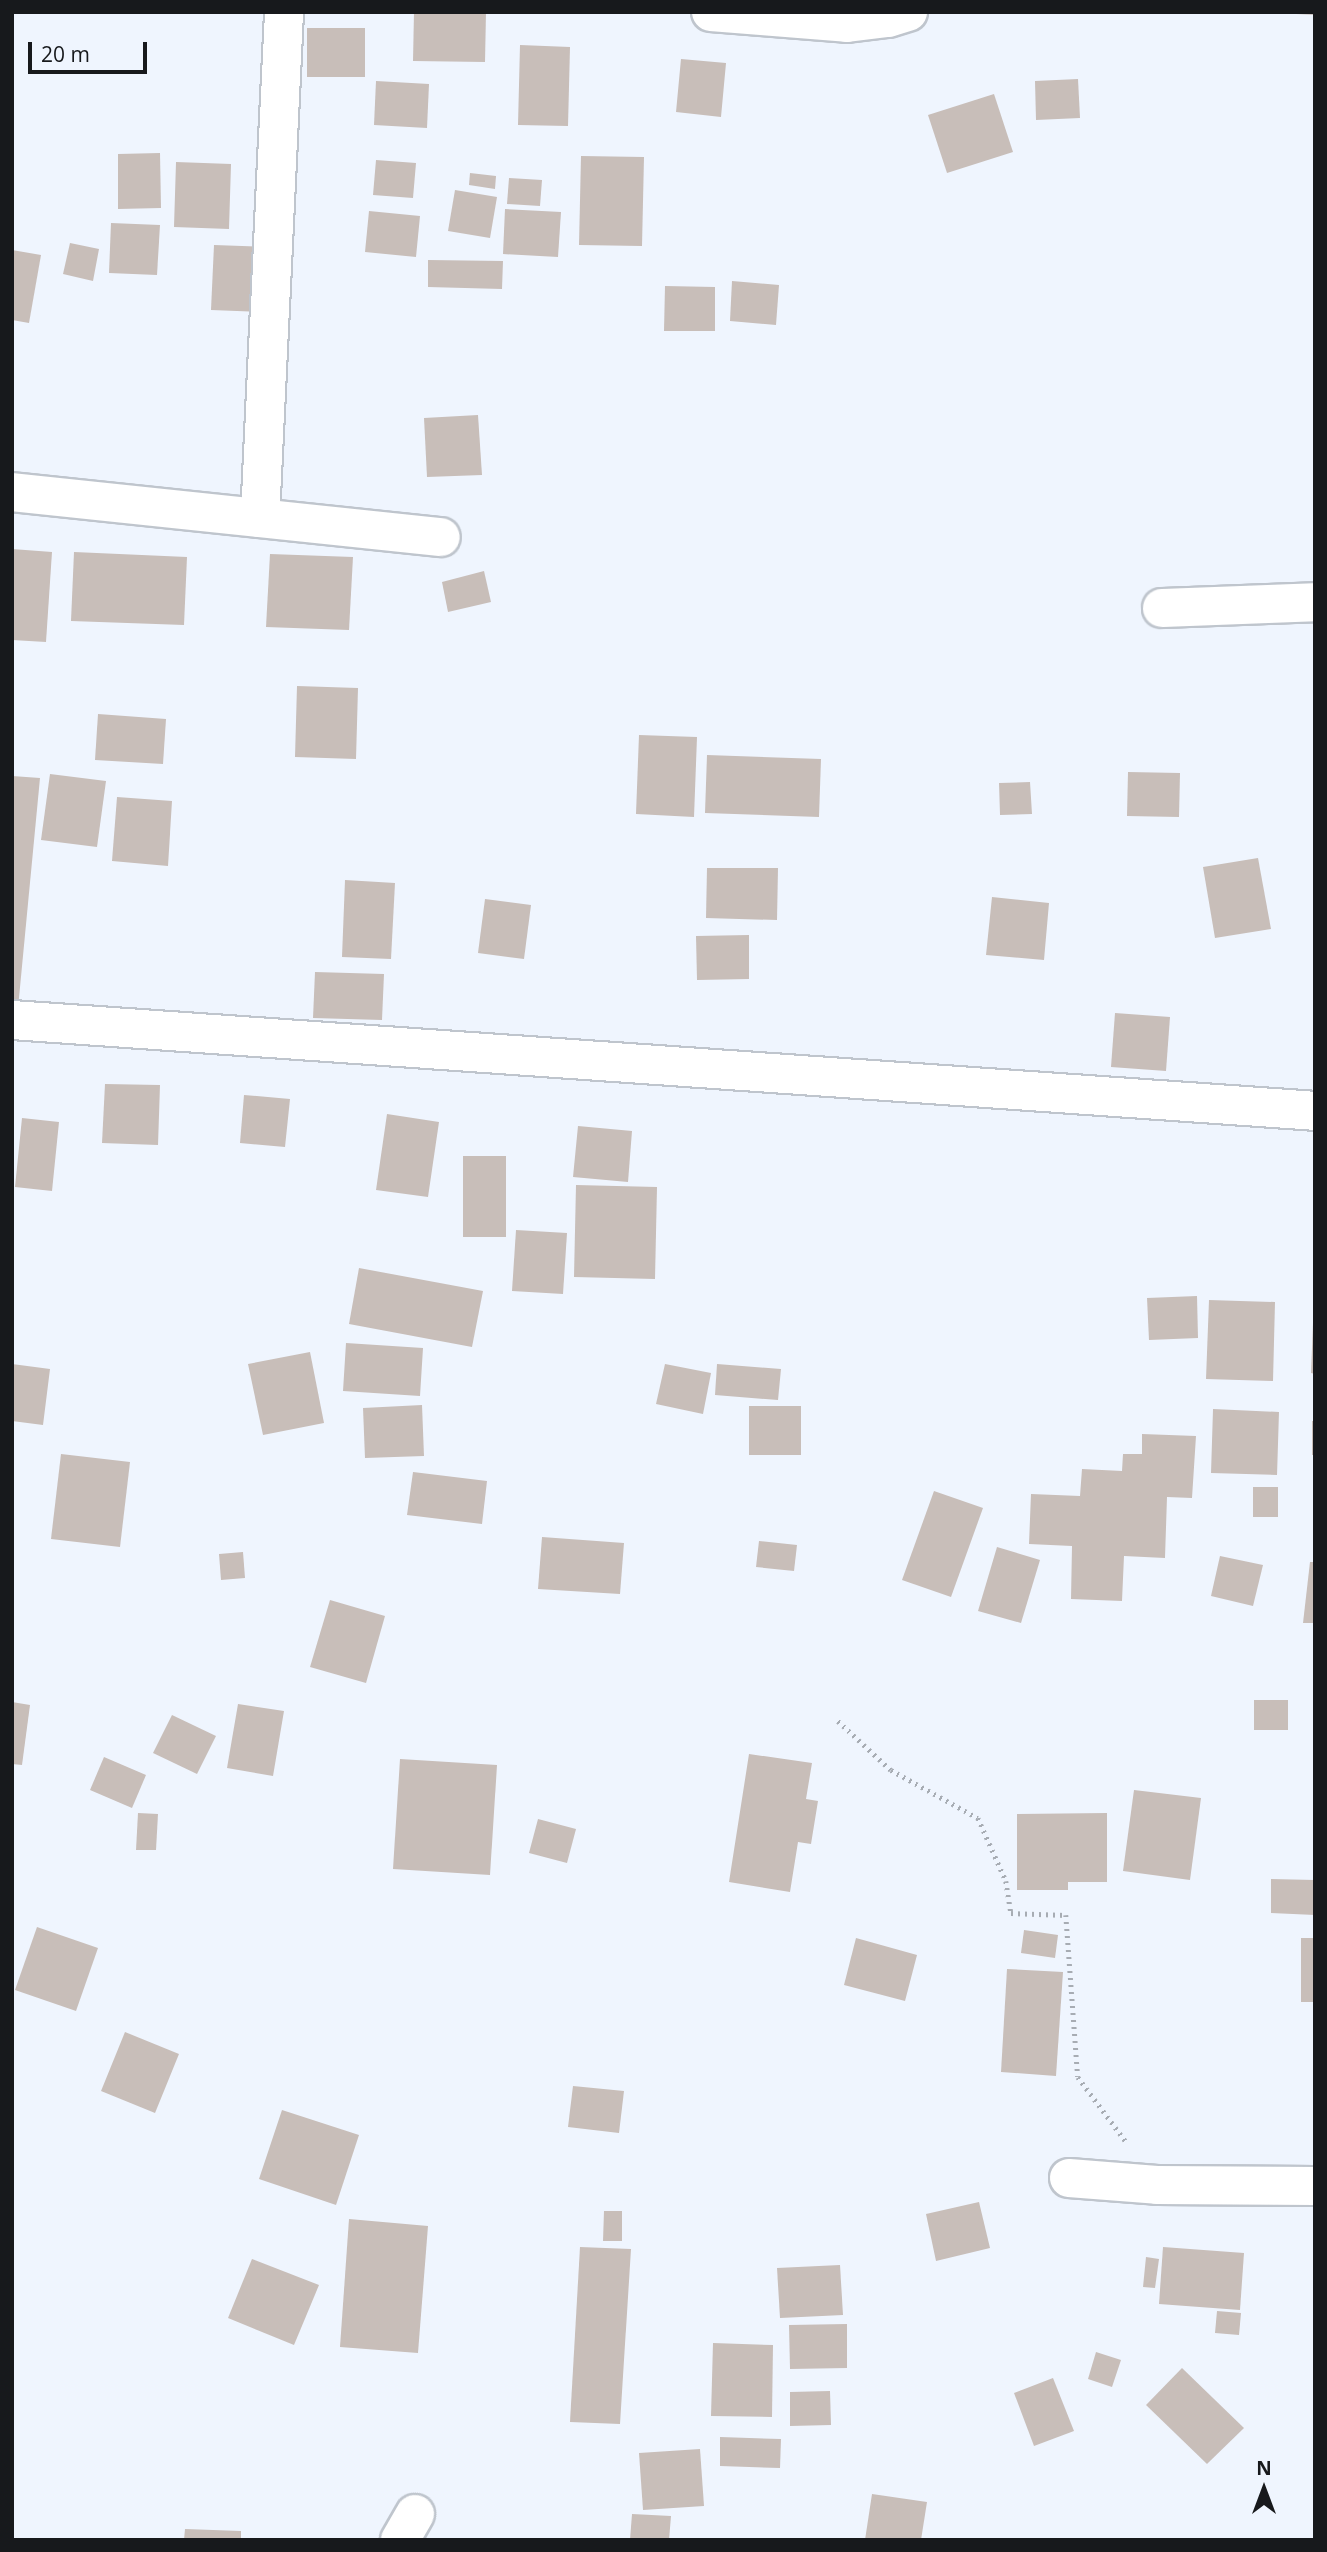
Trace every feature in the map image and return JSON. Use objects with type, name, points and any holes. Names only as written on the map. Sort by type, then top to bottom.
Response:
[{"type":"street","points":[[260,518],[284,12]]},
{"type":"street","points":[[711,12],[847,23],[888,18],[908,12]]},
{"type":"street","points":[[12,492],[441,537]]},
{"type":"street","points":[[1162,608],[1315,602]]},
{"type":"street","points":[[12,1020],[1315,1111]]},
{"type":"street","points":[[1069,2178],[1157,2185],[1315,2186]]},
{"type":"path","points":[[838,1721],[891,1770],[978,1818],[1006,1881],[1011,1913],[1066,1915],[1078,2077],[1157,2185]]},
{"type":"building","points":[[414,12],[486,12],[485,62],[413,61]]},
{"type":"building","points":[[1315,12],[1315,15],[1296,14]]},
{"type":"building","points":[[307,28],[365,28],[365,77],[307,77]]},
{"type":"building","points":[[520,45],[570,47],[568,126],[518,125]]},
{"type":"building","points":[[681,59],[726,63],[721,117],[676,112]]},
{"type":"building","points":[[1078,79],[1080,118],[1036,120],[1035,81]]},
{"type":"building","points":[[376,81],[429,84],[427,128],[374,125]]},
{"type":"building","points":[[994,94],[1013,152],[947,173],[928,115]]},
{"type":"building","points":[[160,153],[161,208],[118,209],[118,154]]},
{"type":"building","points":[[581,156],[644,157],[642,246],[579,245]]},
{"type":"building","points":[[376,160],[416,163],[413,198],[373,195]]},
{"type":"building","points":[[176,162],[231,164],[229,229],[174,227]]},
{"type":"building","points":[[470,173],[496,176],[495,189],[469,185]]},
{"type":"building","points":[[509,178],[542,180],[540,206],[507,204]]},
{"type":"building","points":[[455,190],[497,197],[490,238],[448,231]]},
{"type":"building","points":[[505,209],[561,212],[558,257],[503,254]]},
{"type":"building","points":[[369,211],[420,216],[416,257],[365,252]]},
{"type":"building","points":[[111,223],[160,225],[157,275],[109,273]]},
{"type":"building","points":[[70,243],[99,249],[93,281],[63,274]]},
{"type":"building","points":[[214,245],[267,247],[264,312],[211,310]]},
{"type":"building","points":[[12,250],[41,255],[29,323],[12,320]]},
{"type":"building","points":[[428,260],[503,261],[502,289],[428,287]]},
{"type":"building","points":[[732,281],[779,285],[776,325],[730,321]]},
{"type":"building","points":[[665,286],[715,287],[715,331],[664,331]]},
{"type":"building","points":[[478,415],[482,475],[427,477],[424,418]]},
{"type":"building","points":[[12,549],[52,552],[46,642],[12,640]]},
{"type":"building","points":[[74,552],[187,557],[184,625],[71,621]]},
{"type":"building","points":[[270,554],[353,557],[349,630],[266,627]]},
{"type":"building","points":[[484,571],[491,602],[448,612],[442,582]]},
{"type":"building","points":[[297,686],[358,688],[356,759],[295,757]]},
{"type":"building","points":[[98,714],[166,719],[163,764],[95,760]]},
{"type":"building","points":[[639,735],[697,737],[694,817],[636,814]]},
{"type":"building","points":[[707,755],[821,759],[819,817],[705,813]]},
{"type":"building","points":[[1128,772],[1180,773],[1179,817],[1127,816]]},
{"type":"building","points":[[50,774],[106,781],[97,847],[41,840]]},
{"type":"building","points":[[12,776],[40,778],[18,1008],[12,1007]]},
{"type":"building","points":[[1030,782],[1032,814],[1000,815],[999,783]]},
{"type":"building","points":[[117,797],[172,801],[168,866],[112,861]]},
{"type":"building","points":[[1258,858],[1271,929],[1215,938],[1203,867]]},
{"type":"building","points":[[707,868],[778,868],[777,920],[706,918]]},
{"type":"building","points":[[345,880],[395,883],[391,959],[342,957]]},
{"type":"building","points":[[992,897],[1049,903],[1044,960],[986,955]]},
{"type":"building","points":[[485,899],[531,905],[524,959],[478,953]]},
{"type":"building","points":[[749,935],[749,979],[697,980],[696,936]]},
{"type":"building","points":[[315,972],[384,974],[382,1020],[313,1018]]},
{"type":"building","points":[[1115,1013],[1170,1017],[1166,1071],[1111,1067]]},
{"type":"building","points":[[105,1084],[160,1085],[158,1145],[102,1143]]},
{"type":"building","points":[[244,1095],[290,1099],[285,1147],[240,1143]]},
{"type":"building","points":[[387,1114],[439,1122],[428,1197],[376,1190]]},
{"type":"building","points":[[22,1118],[59,1122],[52,1191],[15,1187]]},
{"type":"building","points":[[578,1126],[632,1131],[628,1182],[573,1177]]},
{"type":"building","points":[[463,1156],[506,1156],[506,1237],[463,1237]]},
{"type":"building","points":[[576,1185],[657,1187],[655,1279],[574,1277]]},
{"type":"building","points":[[516,1230],[567,1233],[563,1294],[512,1291]]},
{"type":"building","points":[[359,1268],[483,1291],[472,1347],[349,1324]]},
{"type":"building","points":[[1197,1296],[1198,1338],[1149,1340],[1147,1298]]},
{"type":"building","points":[[1209,1300],[1275,1302],[1273,1381],[1206,1379]]},
{"type":"building","points":[[1315,1323],[1315,1374],[1311,1373]]},
{"type":"building","points":[[346,1343],[423,1348],[420,1396],[343,1391]]},
{"type":"building","points":[[310,1352],[324,1423],[263,1435],[248,1364]]},
{"type":"building","points":[[12,1364],[50,1369],[43,1425],[12,1421]]},
{"type":"building","points":[[665,1364],[711,1373],[703,1414],[656,1404]]},
{"type":"building","points":[[717,1364],[781,1369],[778,1400],[715,1395]]},
{"type":"building","points":[[422,1405],[424,1456],[365,1458],[363,1408]]},
{"type":"building","points":[[749,1406],[801,1406],[801,1455],[749,1455]]},
{"type":"building","points":[[1213,1409],[1279,1412],[1277,1475],[1211,1473]]},
{"type":"building","points":[[1312,1421],[1315,1421],[1315,1455],[1312,1455]]},
{"type":"building","points":[[1142,1434],[1196,1436],[1192,1498],[1167,1497],[1165,1558],[1124,1556],[1122,1601],[1071,1599],[1072,1546],[1029,1544],[1031,1494],[1080,1496],[1082,1469],[1122,1471],[1123,1454],[1142,1454]]},
{"type":"building","points":[[61,1454],[130,1462],[120,1547],[51,1539]]},
{"type":"building","points":[[413,1472],[487,1481],[482,1524],[407,1515]]},
{"type":"building","points":[[1253,1487],[1278,1487],[1278,1517],[1253,1517]]},
{"type":"building","points":[[934,1491],[983,1508],[951,1597],[902,1580]]},
{"type":"building","points":[[542,1537],[624,1543],[620,1594],[538,1589]]},
{"type":"building","points":[[759,1541],[797,1545],[794,1571],[756,1567]]},
{"type":"building","points":[[997,1547],[1040,1560],[1021,1623],[978,1611]]},
{"type":"building","points":[[243,1552],[245,1578],[221,1580],[219,1554]]},
{"type":"building","points":[[1220,1556],[1263,1565],[1253,1606],[1211,1596]]},
{"type":"building","points":[[1310,1562],[1315,1562],[1315,1623],[1303,1623]]},
{"type":"building","points":[[330,1600],[385,1616],[366,1683],[310,1667]]},
{"type":"building","points":[[1254,1700],[1288,1700],[1288,1730],[1254,1730]]},
{"type":"building","points":[[12,1702],[30,1705],[22,1765],[12,1764]]},
{"type":"building","points":[[238,1704],[284,1711],[273,1776],[227,1768]]},
{"type":"building","points":[[172,1715],[216,1736],[197,1774],[153,1753]]},
{"type":"building","points":[[749,1754],[812,1763],[806,1799],[818,1801],[811,1844],[798,1842],[790,1892],[729,1882]]},
{"type":"building","points":[[104,1757],[146,1775],[132,1808],[90,1790]]},
{"type":"building","points":[[400,1759],[497,1765],[490,1875],[393,1869]]},
{"type":"building","points":[[1134,1790],[1201,1798],[1190,1880],[1123,1871]]},
{"type":"building","points":[[138,1813],[158,1814],[156,1850],[136,1850]]},
{"type":"building","points":[[1107,1813],[1107,1882],[1068,1882],[1068,1890],[1017,1890],[1017,1814]]},
{"type":"building","points":[[538,1819],[576,1829],[567,1863],[529,1853]]},
{"type":"building","points":[[1271,1879],[1315,1880],[1315,1915],[1271,1913]]},
{"type":"building","points":[[37,1927],[98,1948],[76,2011],[15,1990]]},
{"type":"building","points":[[1024,1930],[1058,1935],[1055,1958],[1021,1953]]},
{"type":"building","points":[[856,1938],[917,1955],[905,2001],[844,1985]]},
{"type":"building","points":[[1301,1938],[1315,1938],[1315,2002],[1301,2002]]},
{"type":"building","points":[[1007,1969],[1063,1972],[1056,2076],[1001,2072]]},
{"type":"building","points":[[125,2032],[179,2054],[155,2113],[101,2091]]},
{"type":"building","points":[[573,2086],[624,2091],[619,2133],[568,2127]]},
{"type":"building","points":[[282,2110],[359,2135],[336,2205],[259,2179]]},
{"type":"building","points":[[979,2202],[990,2248],[936,2261],[926,2214]]},
{"type":"building","points":[[604,2211],[622,2211],[622,2241],[603,2241]]},
{"type":"building","points":[[349,2219],[428,2226],[418,2353],[340,2347]]},
{"type":"building","points":[[580,2247],[631,2249],[620,2424],[570,2422]]},
{"type":"building","points":[[1163,2247],[1244,2253],[1240,2310],[1159,2304]]},
{"type":"building","points":[[1146,2257],[1159,2259],[1155,2288],[1143,2287]]},
{"type":"building","points":[[252,2259],[319,2285],[294,2345],[228,2318]]},
{"type":"building","points":[[840,2265],[843,2315],[780,2318],[777,2268]]},
{"type":"building","points":[[1217,2311],[1241,2313],[1239,2335],[1215,2333]]},
{"type":"building","points":[[847,2324],[847,2368],[790,2369],[789,2325]]},
{"type":"building","points":[[713,2343],[773,2345],[772,2417],[711,2416]]},
{"type":"building","points":[[1096,2352],[1121,2360],[1112,2387],[1088,2379]]},
{"type":"building","points":[[1182,2368],[1244,2428],[1207,2464],[1146,2405]]},
{"type":"building","points":[[1053,2378],[1074,2431],[1034,2446],[1014,2393]]},
{"type":"building","points":[[830,2391],[831,2425],[790,2426],[790,2392]]},
{"type":"building","points":[[720,2437],[781,2439],[780,2468],[720,2466]]},
{"type":"building","points":[[700,2449],[704,2506],[643,2510],[639,2453]]},
{"type":"building","points":[[872,2494],[927,2502],[921,2540],[865,2540]]},
{"type":"building","points":[[632,2514],[671,2516],[669,2540],[630,2540]]},
{"type":"building","points":[[185,2529],[241,2531],[241,2540],[184,2540]]}]
